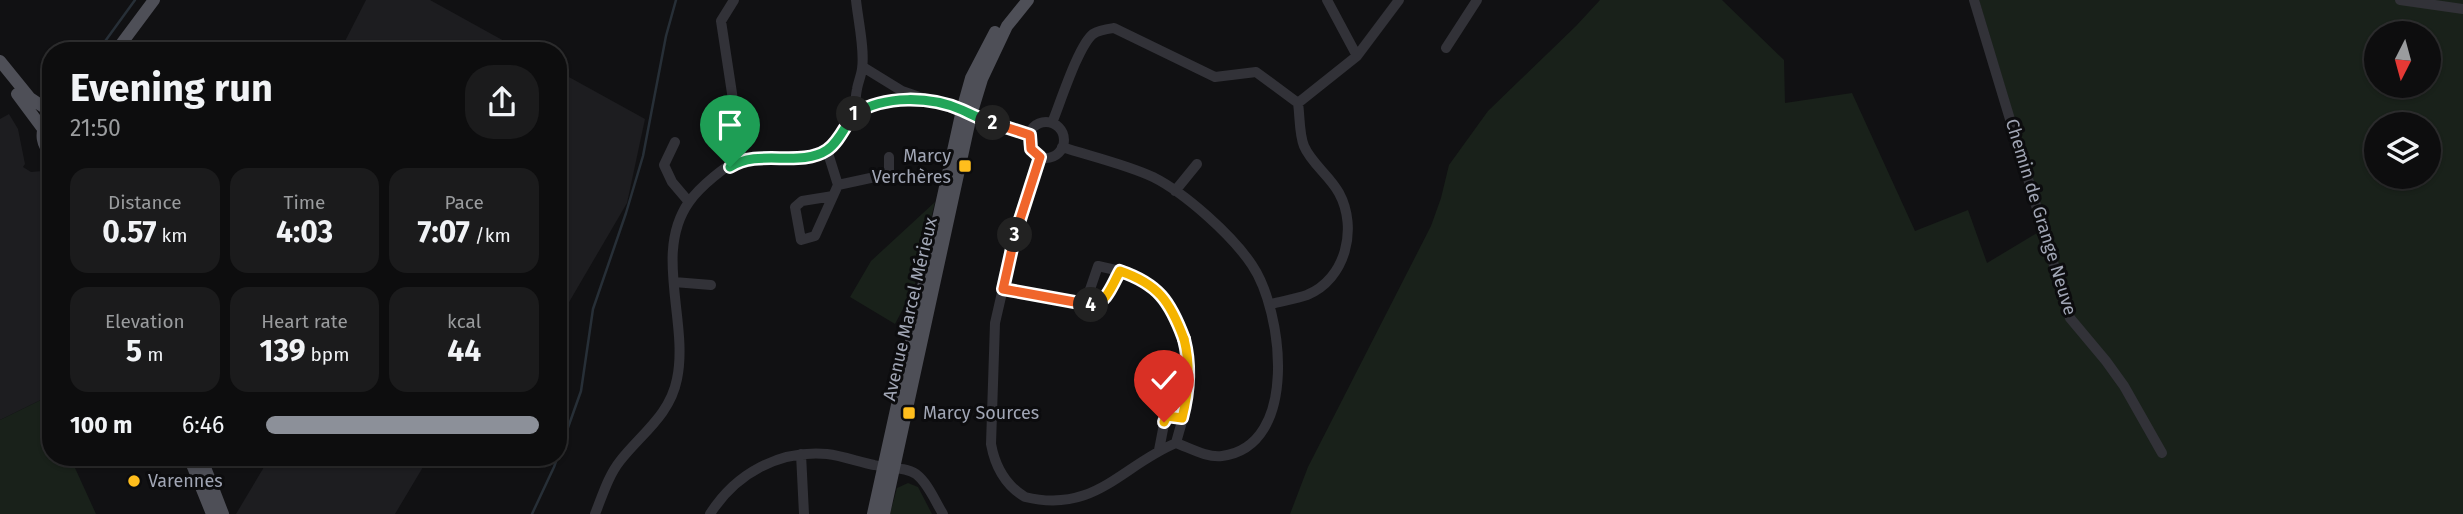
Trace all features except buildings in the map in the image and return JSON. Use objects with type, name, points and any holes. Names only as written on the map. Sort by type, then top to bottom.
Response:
[{"type":"main road","points":[[123,42],[154,0]]},
{"type":"main road","name":"Avenue Marcel Mérieux","points":[[873,514],[888,468],[966,113],[971,78],[1000,23],[1017,0]]},
{"type":"main road","name":"Avenue Marcel Mérieux","points":[[966,113],[1007,26],[1028,0]]},
{"type":"main road","points":[[0,61],[30,98],[42,108]]},
{"type":"main road","points":[[0,71],[42,128]]},
{"type":"main road","points":[[193,466],[212,514]]},
{"type":"main road","points":[[204,466],[223,514]]},
{"type":"main road","name":"Avenue Marcel Mérieux","points":[[884,514],[888,468]]},
{"type":"street","points":[[734,0],[720,21],[742,159]]},
{"type":"street","points":[[853,114],[863,68],[856,0]]},
{"type":"street","points":[[1327,0],[1357,56]]},
{"type":"street","points":[[1298,103],[1357,56],[1399,0]]},
{"type":"street","points":[[1446,48],[1477,0]]},
{"type":"street","name":"Chemin de Grange Neuve","points":[[1974,0],[2070,318],[2124,386],[2162,453]]},
{"type":"street","points":[[2400,0],[2463,9]]},
{"type":"street","points":[[1052,123],[1066,84],[1087,40],[1094,33],[1114,28],[1215,77],[1256,72],[1298,103],[1303,145],[1334,184],[1347,209],[1348,241],[1343,256],[1322,286],[1308,295],[1271,304]]},
{"type":"street","points":[[863,68],[902,91],[1030,135]]},
{"type":"street","points":[[595,514],[614,469],[659,418],[677,383],[679,367],[673,259],[677,226],[689,202],[708,181],[742,159],[803,157],[827,150],[853,114],[867,106],[882,102],[932,101]]},
{"type":"street","points":[[1052,123],[1063,134],[1062,147],[1052,157],[1040,157],[1031,149],[1030,135],[1038,124],[1052,123]]},
{"type":"street","points":[[675,142],[664,165],[689,202]]},
{"type":"street","points":[[1040,157],[1019,219],[995,323],[991,444],[994,460],[1005,479],[1018,492],[1036,503],[1053,508],[1072,509],[1088,506],[1104,496],[1159,450],[1176,443],[1207,455],[1221,457],[1248,446],[1258,437],[1273,409],[1279,368],[1271,304],[1252,264],[1230,237],[1175,191],[1152,177],[1062,147]]},
{"type":"street","points":[[827,150],[838,185],[833,197],[815,236],[801,240],[796,207],[802,201],[833,197]]},
{"type":"street","points":[[838,185],[889,174],[890,157]]},
{"type":"street","points":[[1175,191],[1197,164]]},
{"type":"street","points":[[1086,304],[1098,266],[1144,280],[1171,309],[1184,339],[1189,364],[1188,395],[1176,443]]},
{"type":"street","points":[[1003,289],[1096,306],[1102,302],[1120,271]]},
{"type":"street","points":[[674,282],[711,285]]},
{"type":"street","points":[[1159,450],[1164,419],[1167,416],[1182,418]]},
{"type":"street","points":[[801,454],[804,514]]},
{"type":"street","points":[[710,514],[741,478],[767,462],[801,454],[829,454],[915,474],[927,487],[943,514]]},
{"type":"shaded area","points":[[366,0],[430,0],[506,42],[345,42]]},
{"type":"shaded area","points":[[1600,0],[1722,0],[1784,60],[1785,103],[1852,93],[1915,231],[1968,210],[1987,263],[2047,227],[1979,0],[2463,0],[2463,514],[1290,514],[1308,467],[1431,226],[1449,165],[1488,111]]},
{"type":"shaded area","points":[[567,76],[645,119],[627,203],[567,306]]},
{"type":"shaded area","points":[[9,114],[18,129],[25,164],[23,167],[31,172],[42,171],[42,399],[0,420],[0,119]]},
{"type":"shaded area","points":[[935,202],[914,288],[895,324],[850,297],[871,261]]},
{"type":"shaded area","points":[[42,399],[42,466],[74,466],[96,514],[0,514],[0,420]]},
{"type":"shaded area","points":[[265,466],[424,466],[395,514],[236,514]]},
{"type":"shaded area","points":[[908,483],[918,487],[932,514],[890,514],[897,488]]},
{"type":"waterway","points":[[105,42],[135,0]]},
{"type":"waterway","points":[[567,430],[581,391],[593,309],[643,156],[666,36],[676,0]]},
{"type":"waterway","points":[[532,514],[554,466]]},
{"type":"place","name":"Marcy Verchères","points":[[965,166]]},
{"type":"place","name":"Marcy Sources","points":[[909,413]]},
{"type":"place","name":"Varennes","points":[[134,481]]},
{"type":"route","points":[[730,167],[742,159],[803,157],[827,150],[853,114],[882,102],[932,101],[1030,135],[1031,149],[1040,157],[1019,219],[1003,289],[1096,306],[1102,302],[1120,271],[1144,280],[1171,309],[1178,322],[1188,356],[1188,395],[1182,418],[1167,416],[1164,422]]}]
